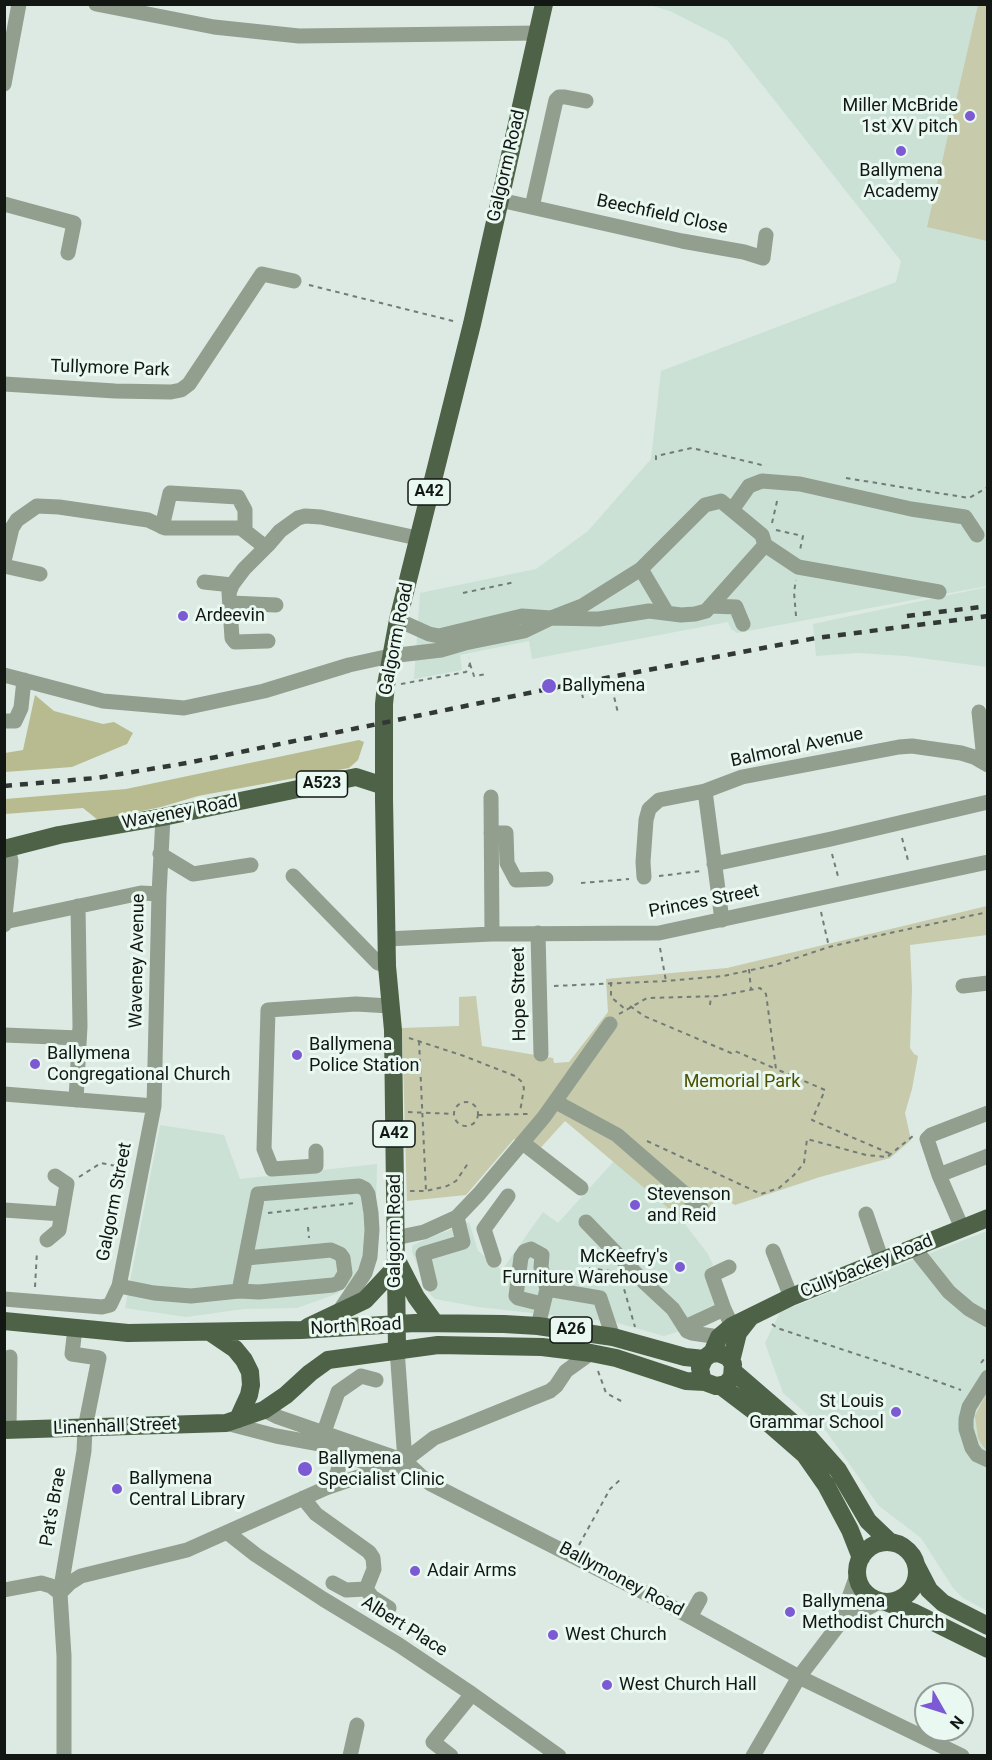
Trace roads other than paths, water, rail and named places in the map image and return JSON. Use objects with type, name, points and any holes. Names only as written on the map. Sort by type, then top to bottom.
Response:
[{"type":"main road","name":"Galgorm Road","points":[[395,1325],[393,1030],[386,939],[384,756],[386,685],[390,656],[417,538],[472,324],[544,4]]},
{"type":"main road","name":"Waveney Road","points":[[6,848],[59,835],[163,817],[356,777],[384,756]]},
{"type":"main road","name":"Waveney Road","points":[[356,777],[384,786]]},
{"type":"main road","name":"Cullybackey Road","points":[[729,1335],[791,1297],[987,1218]]},
{"type":"main road","points":[[301,1330],[365,1300],[395,1254]]},
{"type":"main road","points":[[395,1254],[416,1297],[435,1323]]},
{"type":"main road","name":"North Road","points":[[4,1321],[128,1333],[301,1330],[435,1323],[538,1326],[613,1337],[685,1357],[729,1335]]},
{"type":"main road","name":"A42","points":[[395,1325],[397,1349]]},
{"type":"main road","points":[[210,1332],[235,1349],[250,1372],[249,1395],[232,1421]]},
{"type":"main road","points":[[738,1333],[723,1375],[700,1373],[729,1335],[738,1333]]},
{"type":"main road","name":"A26","points":[[729,1335],[723,1354],[723,1375],[758,1414],[805,1455],[826,1485],[850,1530],[864,1592],[871,1597],[915,1613],[987,1649]]},
{"type":"main road","name":"A26","points":[[232,1421],[264,1410],[328,1360],[397,1349],[460,1344],[542,1347],[616,1358],[686,1381],[723,1375],[807,1435],[838,1470],[868,1521],[890,1542],[904,1547],[909,1552],[930,1590],[943,1604],[987,1626]]},
{"type":"main road","name":"Linenhall Street","points":[[7,1430],[232,1421]]},
{"type":"main road","points":[[859,1567],[873,1545],[890,1542]]},
{"type":"main road","points":[[884,1602],[904,1597],[910,1591],[915,1583],[916,1565]]},
{"type":"street","points":[[4,84],[19,4]]},
{"type":"street","points":[[96,4],[214,27],[298,36],[538,33]]},
{"type":"street","points":[[532,207],[556,100],[559,97],[565,97],[586,101]]},
{"type":"street","name":"Beechfield Close","points":[[500,200],[682,241],[744,252],[762,258],[766,235]]},
{"type":"street","points":[[4,204],[74,224],[68,253]]},
{"type":"street","name":"Tullymore Park","points":[[4,384],[115,391],[171,392],[181,390],[189,384],[262,274],[294,281]]},
{"type":"street","points":[[732,510],[749,486],[762,481],[800,484],[911,509],[965,517],[977,535]]},
{"type":"street","points":[[162,527],[170,493],[238,497],[245,510],[245,530]]},
{"type":"street","points":[[4,675],[103,701],[184,708],[264,691],[350,665],[390,656],[441,650],[524,631],[582,606],[641,569],[705,505],[721,501],[762,535],[765,545],[798,567],[939,592]]},
{"type":"street","points":[[4,561],[12,528],[17,520],[37,506],[148,520],[162,527],[241,528],[262,545],[268,545]]},
{"type":"street","points":[[268,641],[235,642],[232,638],[229,593],[244,569],[280,531],[298,518],[305,516],[343,521],[417,538]]},
{"type":"street","points":[[398,620],[439,636],[522,616],[599,619],[650,611],[681,615],[695,614],[706,611],[765,545]]},
{"type":"street","points":[[4,566],[40,574]]},
{"type":"street","points":[[641,569],[667,613]]},
{"type":"street","points":[[204,582],[232,585]]},
{"type":"street","points":[[231,603],[276,605]]},
{"type":"street","points":[[711,606],[735,607],[743,624]]},
{"type":"street","points":[[4,721],[15,721],[21,708],[24,680]]},
{"type":"street","points":[[979,712],[983,762]]},
{"type":"street","name":"Balmoral Avenue","points":[[644,877],[646,820],[649,809],[659,800],[705,791],[742,777],[898,747],[912,746],[951,751],[983,762]]},
{"type":"street","points":[[705,791],[722,920]]},
{"type":"street","points":[[491,797],[492,934]]},
{"type":"street","points":[[714,864],[828,840],[987,802]]},
{"type":"street","name":"Waveney Avenue","points":[[154,1106],[160,854],[163,817]]},
{"type":"street","points":[[491,833],[506,833],[507,863],[516,880],[546,879]]},
{"type":"street","points":[[6,848],[11,861],[5,923],[141,892],[159,894]]},
{"type":"street","points":[[160,854],[193,874],[251,865]]},
{"type":"street","name":"Princes Street","points":[[386,939],[492,934],[659,933],[987,862]]},
{"type":"street","points":[[293,876],[378,963],[387,966]]},
{"type":"street","points":[[76,1100],[78,906]]},
{"type":"street","name":"Hope Street","points":[[538,933],[541,1054]]},
{"type":"street","points":[[963,986],[987,983]]},
{"type":"street","points":[[316,1151],[316,1166],[272,1169],[264,1149],[268,1010],[356,1004],[390,1006]]},
{"type":"street","points":[[395,1254],[424,1232],[457,1217],[479,1194],[556,1102],[610,1024]]},
{"type":"street","points":[[4,1035],[78,1038]]},
{"type":"street","points":[[4,1094],[154,1106]]},
{"type":"street","points":[[556,1102],[617,1136],[701,1208]]},
{"type":"street","name":"Galgorm Street","points":[[4,1299],[102,1307],[110,1305],[119,1286],[154,1106]]},
{"type":"street","points":[[962,1228],[939,1175],[927,1139],[931,1135],[987,1113]]},
{"type":"street","points":[[523,1143],[581,1188]]},
{"type":"street","points":[[939,1175],[987,1156]]},
{"type":"street","points":[[42,1244],[59,1230],[62,1214],[61,1180]]},
{"type":"street","points":[[239,1291],[258,1194],[359,1186],[365,1189],[369,1202],[372,1230],[370,1257],[365,1273],[338,1313]]},
{"type":"street","points":[[479,1194],[499,1209]]},
{"type":"street","points":[[494,1260],[484,1230],[508,1196]]},
{"type":"street","points":[[4,1210],[62,1214]]},
{"type":"street","points":[[866,1214],[882,1261]]},
{"type":"street","points":[[430,1284],[423,1254],[463,1242],[457,1217]]},
{"type":"street","points":[[586,1222],[644,1282],[674,1309],[687,1330],[692,1333],[729,1335],[724,1309],[712,1275],[729,1267]]},
{"type":"street","points":[[914,1248],[949,1292],[969,1310],[987,1320]]},
{"type":"street","points":[[538,1326],[547,1289],[541,1267],[542,1255],[531,1249],[525,1251],[521,1257],[516,1296],[542,1304]]},
{"type":"street","points":[[119,1286],[154,1293],[191,1296],[333,1285],[339,1283],[345,1273],[343,1258],[331,1250],[246,1258]]},
{"type":"street","points":[[773,1251],[791,1297]]},
{"type":"street","points":[[547,1289],[600,1298],[613,1337]]},
{"type":"street","points":[[685,1327],[724,1309]]},
{"type":"street","points":[[75,1328],[72,1354],[99,1358],[85,1428]]},
{"type":"street","points":[[397,1349],[405,1461]]},
{"type":"street","points":[[4,1590],[41,1583],[51,1586],[60,1593],[81,1576],[187,1550],[326,1488],[358,1477],[381,1476],[392,1472],[434,1438],[552,1389],[566,1371],[591,1353]]},
{"type":"street","points":[[7,1430],[10,1357]]},
{"type":"street","points":[[324,1432],[338,1392],[361,1376],[376,1380]]},
{"type":"street","points":[[987,1377],[974,1398],[966,1419],[968,1438],[977,1455],[987,1460]]},
{"type":"street","points":[[264,1410],[405,1461]]},
{"type":"street","points":[[232,1421],[276,1436],[320,1444],[374,1466],[405,1461]]},
{"type":"street","points":[[374,1449],[387,1443],[397,1434],[402,1423]]},
{"type":"street","name":"Pat's Brae","points":[[64,1755],[64,1656],[60,1593],[84,1451],[85,1428]]},
{"type":"street","points":[[326,1488],[337,1474],[339,1452]]},
{"type":"street","name":"Ballymoney Road","points":[[405,1461],[431,1484],[574,1555],[799,1677],[962,1755]]},
{"type":"street","points":[[303,1498],[316,1514],[369,1552],[373,1558],[374,1569],[366,1589]]},
{"type":"street","name":"Albert Place","points":[[228,1533],[256,1555],[399,1645],[559,1755]]},
{"type":"street","points":[[753,1755],[799,1677],[840,1623],[859,1567]]},
{"type":"street","points":[[323,1599],[337,1577],[346,1590],[366,1589]]},
{"type":"street","points":[[366,1589],[372,1597],[389,1608]]},
{"type":"street","points":[[690,1617],[700,1599]]},
{"type":"street","points":[[840,1623],[884,1602]]},
{"type":"street","points":[[452,1755],[433,1742],[472,1694]]},
{"type":"street","points":[[350,1755],[357,1725]]},
{"type":"railway","points":[[907,616],[988,606]]},
{"type":"railway","points":[[4,786],[96,778],[187,763],[558,687],[816,638],[988,616]]},
{"type":"place","name":"Miller McBride 1st XV pitch","points":[[970,116]]},
{"type":"place","name":"Ballymena Academy","points":[[901,151]]},
{"type":"place","name":"Ardeevin","points":[[183,616]]},
{"type":"place","name":"Ballymena","points":[[549,686]]},
{"type":"place","name":"Ballymena Police Station","points":[[297,1055]]},
{"type":"place","name":"Ballymena Congregational Church","points":[[35,1064]]},
{"type":"place","name":"Stevenson and Reid","points":[[635,1205]]},
{"type":"place","name":"McKeefry's Furniture Warehouse","points":[[680,1267]]},
{"type":"place","name":"St Louis Grammar School","points":[[896,1412]]},
{"type":"place","name":"Ballymena Specialist Clinic","points":[[305,1469]]},
{"type":"place","name":"Ballymena Central Library","points":[[117,1489]]},
{"type":"place","name":"Adair Arms","points":[[415,1571]]},
{"type":"place","name":"Ballymena Methodist Church","points":[[790,1612]]},
{"type":"place","name":"West Church","points":[[553,1635]]},
{"type":"place","name":"West Church Hall","points":[[607,1685]]},
{"type":"park label","name":"Memorial Park","points":[[742,1082]]}]
